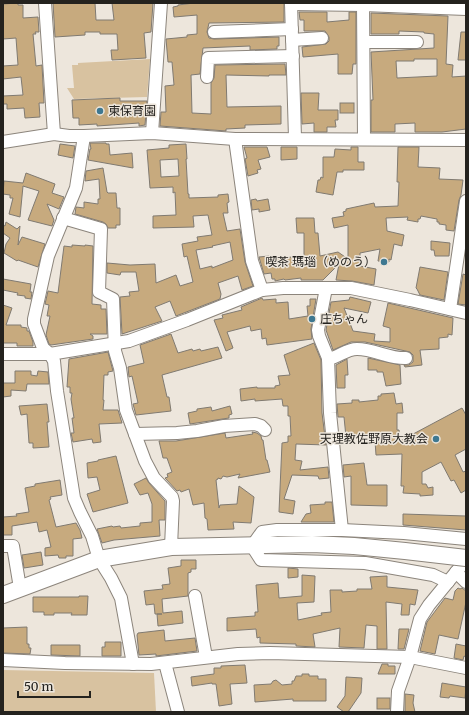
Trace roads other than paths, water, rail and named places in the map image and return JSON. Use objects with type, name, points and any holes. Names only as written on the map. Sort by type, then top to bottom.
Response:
[{"type":"street","points":[[45,3],[54,134]]},
{"type":"street","points":[[152,133],[161,3]]},
{"type":"street","points":[[295,138],[291,4],[421,5],[463,7]]},
{"type":"street","points":[[363,4],[364,139]]},
{"type":"street","points":[[214,32],[292,34],[322,38]]},
{"type":"street","points":[[364,42],[416,42]]},
{"type":"street","points":[[207,77],[208,58],[293,56]]},
{"type":"street","points":[[3,142],[54,134],[84,136],[152,133],[235,139],[295,138],[466,140]]},
{"type":"street","points":[[84,136],[76,188],[48,256],[34,324],[43,348],[50,354],[54,361],[57,391],[74,498],[92,536],[99,559],[121,598],[133,664]]},
{"type":"street","points":[[235,139],[252,261],[262,290]]},
{"type":"street","points":[[450,309],[466,201]]},
{"type":"street","points":[[63,218],[101,229],[99,292],[113,299],[115,351],[120,368],[126,410],[145,461],[154,478],[172,497],[171,547]]},
{"type":"street","points":[[3,354],[50,354],[129,341],[180,323],[262,290],[283,288],[351,288],[466,313]]},
{"type":"street","points":[[326,288],[318,330],[328,359],[330,413],[342,530]]},
{"type":"street","points":[[328,359],[355,348],[374,350],[394,357],[406,358]]},
{"type":"street","points":[[135,434],[178,434],[197,432],[224,426],[254,424],[261,426],[265,430]]},
{"type":"street","points":[[252,546],[262,532],[277,530],[342,530],[404,533],[466,539]]},
{"type":"street","points":[[399,570],[404,533]]},
{"type":"street","points":[[3,595],[99,559],[171,547],[312,544],[354,546],[466,559]]},
{"type":"street","points":[[3,546],[13,546],[20,588]]},
{"type":"street","points":[[252,546],[261,560],[365,563],[399,570],[452,577],[466,582]]},
{"type":"street","points":[[397,712],[398,691],[410,657],[420,619],[429,605],[466,559]]},
{"type":"street","points":[[195,596],[206,657]]},
{"type":"street","points":[[3,660],[133,664],[165,663],[206,657],[270,653],[410,657],[466,668]]},
{"type":"street","points":[[165,663],[178,712]]},
{"type":"place","name":"東保育園","points":[[100,111]]},
{"type":"place","name":"喫茶 瑪瑙（めのう）","points":[[384,262]]},
{"type":"place","name":"庄ちゃん","points":[[312,319]]},
{"type":"place","name":"天理教佐野原大教会","points":[[436,439]]}]
